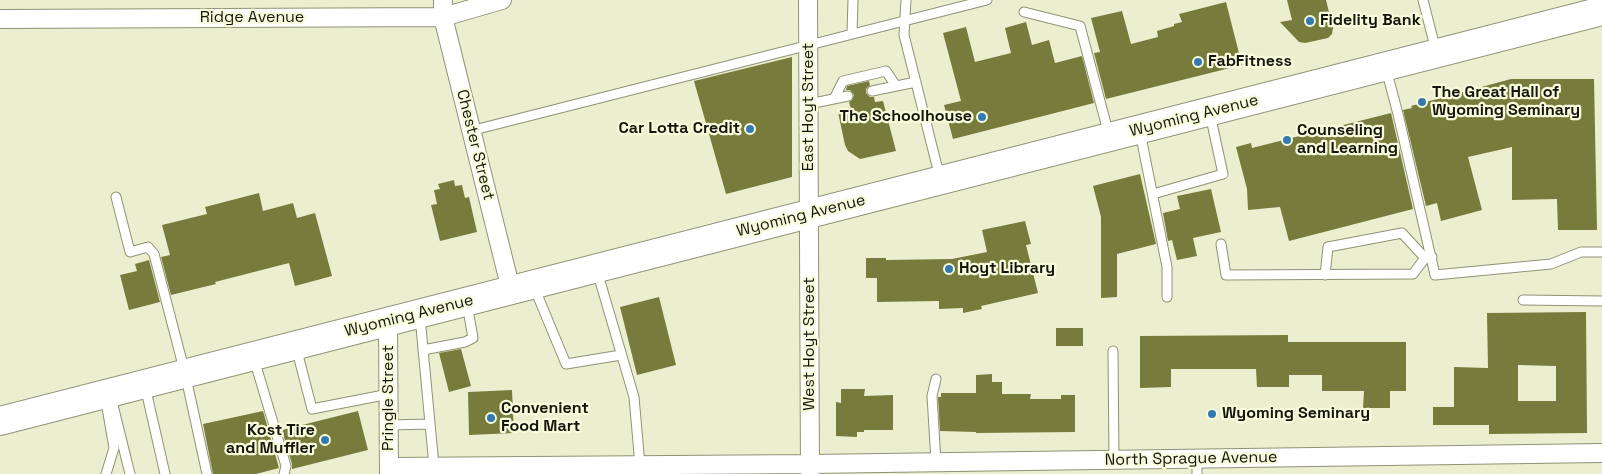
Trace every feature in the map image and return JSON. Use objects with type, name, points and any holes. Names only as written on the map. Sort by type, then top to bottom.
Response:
[{"type":"main road","name":"Wyoming Avenue","points":[[0,421],[1602,11]]},
{"type":"street","name":"Ridge Avenue","points":[[0,19],[444,8],[502,0]]},
{"type":"street","name":"East Hoyt Street","points":[[808,0],[809,214]]},
{"type":"street","name":"Chester Street","points":[[444,8],[470,130],[522,287]]},
{"type":"street","name":"West Hoyt Street","points":[[809,214],[810,469]]},
{"type":"street","name":"Pringle Street","points":[[388,321],[389,470]]},
{"type":"street","name":"North Sprague Avenue","points":[[389,470],[434,466],[640,465],[810,469],[936,462],[964,468],[1114,460],[1197,466],[1602,454]]},
{"type":"lane","points":[[852,0],[852,33]]},
{"type":"lane","points":[[906,0],[904,35],[940,181]]},
{"type":"lane","points":[[470,130],[987,0]]},
{"type":"lane","points":[[1423,0],[1436,54]]},
{"type":"lane","points":[[1024,12],[1080,26],[1109,137]]},
{"type":"lane","points":[[1385,67],[1398,114],[1428,258],[1435,275],[1551,264],[1581,252],[1602,252]]},
{"type":"lane","points":[[834,99],[843,81],[886,71],[896,86]]},
{"type":"lane","points":[[872,91],[916,82]]},
{"type":"lane","points":[[809,104],[848,96]]},
{"type":"lane","points":[[1153,194],[1223,174],[1210,112]]},
{"type":"lane","points":[[1140,130],[1167,266],[1167,296]]},
{"type":"lane","points":[[116,197],[130,252],[148,247],[154,254],[185,373],[207,474]]},
{"type":"lane","points":[[1325,274],[1328,247],[1402,233],[1428,258]]},
{"type":"lane","points":[[1221,244],[1226,275],[1413,274],[1428,258]]},
{"type":"lane","points":[[597,268],[634,397],[640,465]]},
{"type":"lane","points":[[522,287],[566,364],[621,354]]},
{"type":"lane","points":[[1523,300],[1602,301]]},
{"type":"lane","points":[[423,350],[465,342],[473,338],[467,301]]},
{"type":"lane","points":[[420,314],[434,466]]},
{"type":"lane","points":[[296,345],[312,409],[389,394]]},
{"type":"lane","points":[[1113,352],[1114,460]]},
{"type":"lane","points":[[253,356],[285,470]]},
{"type":"lane","points":[[936,379],[932,396],[936,462]]},
{"type":"lane","points":[[145,384],[165,474]]},
{"type":"lane","points":[[106,474],[114,448],[107,393]]},
{"type":"lane","points":[[107,393],[130,474]]},
{"type":"lane","points":[[389,425],[430,424]]},
{"type":"building","name":"Fidelity Bank","points":[[1287,0],[1326,0],[1333,28],[1332,34],[1328,38],[1305,43],[1299,42],[1280,22],[1292,20]]},
{"type":"building","points":[[1226,2],[1242,65],[1106,99],[1094,53],[1100,52],[1091,18],[1122,11],[1131,44],[1158,37],[1157,31],[1182,22],[1179,14]]},
{"type":"building","points":[[1026,22],[1032,45],[1049,40],[1055,63],[1082,56],[1094,103],[953,139],[944,105],[961,101],[943,33],[966,27],[975,62],[1011,53],[1005,28]]},
{"type":"building","name":"Car Lotta Credit","points":[[792,57],[792,177],[726,194],[694,81]]},
{"type":"building","points":[[1511,79],[1594,79],[1597,230],[1558,230],[1557,199],[1512,200],[1512,147],[1468,157],[1482,210],[1441,221],[1437,203],[1426,206],[1403,110],[1412,108],[1411,106]]},
{"type":"building","points":[[869,81],[870,85],[866,89],[866,93],[870,97],[874,97],[875,102],[883,101],[896,151],[860,159],[848,151],[845,145],[838,112],[851,109],[849,102],[854,95],[850,90],[846,90],[847,86]]},
{"type":"building","points":[[1391,113],[1413,209],[1289,241],[1280,207],[1248,210],[1247,189],[1236,147],[1251,143],[1252,148]]},
{"type":"building","points":[[1140,174],[1156,244],[1117,254],[1117,297],[1101,298],[1101,217],[1093,186]]},
{"type":"building","points":[[454,180],[455,186],[462,185],[465,198],[469,197],[477,232],[440,241],[431,205],[437,204],[434,190],[440,189],[438,184]]},
{"type":"building","points":[[1211,189],[1221,232],[1193,238],[1197,256],[1177,260],[1172,240],[1168,241],[1163,213],[1180,209],[1177,196]]},
{"type":"building","points":[[259,193],[263,211],[293,203],[297,218],[315,213],[332,276],[295,286],[289,263],[171,295],[161,257],[170,255],[162,225],[207,214],[205,207]]},
{"type":"building","name":"Hoyt Library","points":[[1025,221],[1031,244],[1026,245],[1038,293],[981,306],[982,309],[963,313],[963,308],[939,309],[939,301],[877,302],[877,278],[866,278],[866,258],[886,258],[886,260],[952,259],[987,252],[982,230]]},
{"type":"building","points":[[149,260],[160,302],[129,310],[120,275],[137,271],[135,264]]},
{"type":"building","points":[[659,297],[676,365],[637,375],[620,307]]},
{"type":"building","points":[[1586,312],[1587,433],[1489,434],[1489,425],[1433,425],[1433,407],[1454,407],[1454,367],[1488,368],[1487,313]],"holes":[[[1518,365],[1556,366],[1556,401],[1518,401]]]},
{"type":"building","points":[[1056,328],[1083,328],[1083,346],[1056,346]]},
{"type":"building","points":[[1288,335],[1288,342],[1406,342],[1406,391],[1390,391],[1390,408],[1363,408],[1364,391],[1322,391],[1322,375],[1289,375],[1289,387],[1257,387],[1256,369],[1171,369],[1171,387],[1140,388],[1140,336]]},
{"type":"building","points":[[461,349],[471,386],[449,392],[439,353]]},
{"type":"building","points":[[992,374],[992,382],[1002,382],[1002,394],[1031,394],[1030,399],[1061,399],[1061,395],[1075,395],[1075,432],[976,433],[940,431],[938,397],[941,397],[941,393],[976,393],[976,375]]},
{"type":"building","points":[[841,389],[865,389],[864,396],[893,395],[893,430],[864,430],[864,432],[857,432],[857,437],[836,436],[836,402],[841,403]]},
{"type":"building","name":"Convenient Food Mart","points":[[512,390],[514,433],[469,435],[468,392]]},
{"type":"building","points":[[263,411],[279,468],[256,474],[213,474],[203,424]]},
{"type":"building","name":"Kost Tire and Muffler","points":[[358,411],[368,450],[292,469],[282,430]]},
{"type":"place","name":"Fidelity Bank","points":[[1310,21]]},
{"type":"place","name":"FabFitness","points":[[1198,62]]},
{"type":"place","name":"The Great Hall of Wyoming Seminary","points":[[1422,102]]},
{"type":"place","name":"The Schoolhouse","points":[[982,117]]},
{"type":"place","name":"Car Lotta Credit","points":[[750,129]]},
{"type":"place","name":"Counseling and Learning","points":[[1287,140]]},
{"type":"place","name":"Hoyt Library","points":[[949,269]]},
{"type":"place","name":"Wyoming Seminary","points":[[1212,414]]},
{"type":"place","name":"Convenient Food Mart","points":[[491,418]]},
{"type":"place","name":"Kost Tire and Muffler","points":[[325,440]]}]
